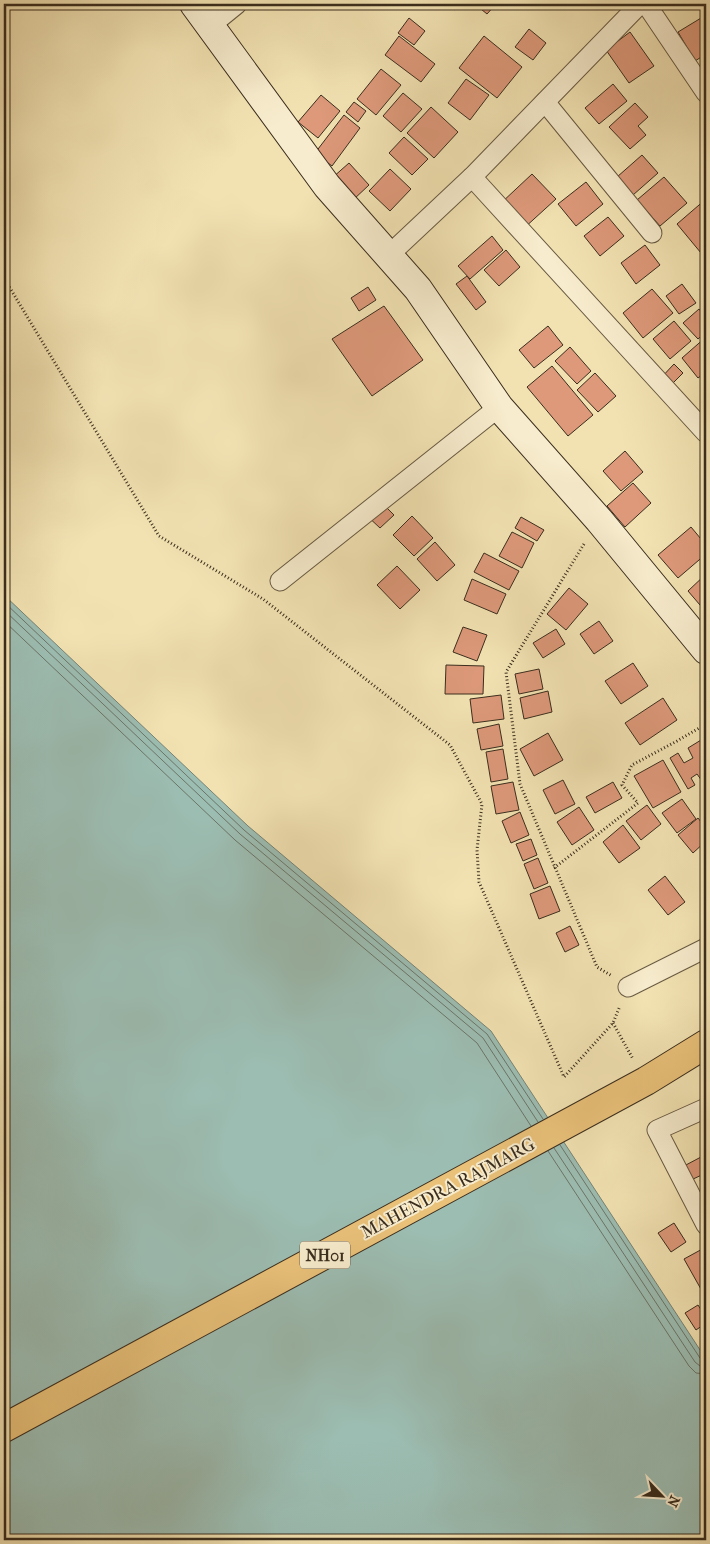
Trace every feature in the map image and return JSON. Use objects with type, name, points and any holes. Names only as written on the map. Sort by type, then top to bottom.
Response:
[{"type":"highway","name":"MAHENDRA RAJMARG","points":[[4,1428],[646,1082],[706,1044]]},
{"type":"street","points":[[194,4],[327,186],[418,289],[499,407],[599,520],[706,650]]},
{"type":"street","points":[[210,26],[237,4]]},
{"type":"street","points":[[388,255],[472,177],[640,4]]},
{"type":"street","points":[[646,4],[706,93]]},
{"type":"street","points":[[545,102],[652,233]]},
{"type":"street","points":[[472,177],[706,432]]},
{"type":"street","points":[[280,581],[499,407]]},
{"type":"street","points":[[628,987],[706,948]]},
{"type":"street","points":[[706,1108],[656,1130],[706,1225]]},
{"type":"path","points":[[4,278],[159,536],[264,599],[450,745],[482,804],[478,850],[479,882],[564,1077],[613,1023],[646,1082]]},
{"type":"path","points":[[599,520],[506,672],[520,784],[597,967],[628,987]]},
{"type":"path","points":[[554,868],[638,803],[622,785],[632,765],[677,742],[706,724]]},
{"type":"water","points":[[4,595],[248,826],[491,1031],[706,1359],[706,1540],[4,1540]]},
{"type":"building","points":[[448,4],[461,4],[455,10]]},
{"type":"building","points":[[475,4],[496,4],[487,14]]},
{"type":"building","points":[[706,15],[706,54],[695,61],[678,32]]},
{"type":"building","points":[[409,18],[425,31],[414,45],[398,33]]},
{"type":"building","points":[[529,29],[546,43],[533,60],[515,47]]},
{"type":"building","points":[[630,32],[654,66],[629,83],[606,50]]},
{"type":"building","points":[[399,36],[435,64],[421,82],[385,55]]},
{"type":"building","points":[[484,36],[522,67],[497,98],[459,68]]},
{"type":"building","points":[[381,69],[401,85],[376,115],[357,99]]},
{"type":"building","points":[[466,79],[489,95],[470,120],[448,103]]},
{"type":"building","points":[[613,84],[627,101],[599,124],[585,108]]},
{"type":"building","points":[[403,93],[422,109],[401,132],[383,116]]},
{"type":"building","points":[[321,95],[340,111],[318,138],[298,122]]},
{"type":"building","points":[[354,102],[366,111],[358,122],[346,112]]},
{"type":"building","points":[[635,103],[648,117],[638,126],[646,135],[630,149],[609,127]]},
{"type":"building","points":[[431,107],[458,132],[434,158],[407,133]]},
{"type":"building","points":[[344,115],[360,128],[332,166],[315,153]]},
{"type":"building","points":[[404,137],[428,159],[412,175],[389,153]]},
{"type":"building","points":[[642,155],[658,173],[633,195],[617,177]]},
{"type":"building","points":[[349,163],[369,185],[353,200],[332,178]]},
{"type":"building","points":[[390,169],[411,189],[390,211],[369,191]]},
{"type":"building","points":[[532,174],[556,199],[523,229],[500,204]]},
{"type":"building","points":[[664,177],[687,203],[660,226],[637,200]]},
{"type":"building","points":[[586,182],[603,204],[576,226],[558,204]]},
{"type":"building","points":[[706,199],[706,259],[677,224]]},
{"type":"building","points":[[608,217],[624,236],[600,256],[584,236]]},
{"type":"building","points":[[492,236],[503,250],[470,279],[458,266]]},
{"type":"building","points":[[645,245],[660,265],[636,284],[621,263]]},
{"type":"building","points":[[506,250],[520,267],[499,286],[484,270]]},
{"type":"building","points":[[467,276],[486,302],[476,310],[456,284]]},
{"type":"building","points":[[682,284],[696,303],[679,314],[666,296]]},
{"type":"building","points":[[368,287],[376,300],[359,311],[351,298]]},
{"type":"building","points":[[652,289],[673,313],[643,338],[623,313]]},
{"type":"building","points":[[384,306],[423,360],[372,396],[332,339]]},
{"type":"building","points":[[699,309],[706,318],[706,332],[698,339],[683,323]]},
{"type":"building","points":[[674,321],[691,341],[670,359],[653,339]]},
{"type":"building","points":[[548,326],[563,345],[534,368],[519,350]]},
{"type":"building","points":[[706,337],[706,372],[698,378],[682,358]]},
{"type":"building","points":[[570,347],[591,371],[577,384],[555,361]]},
{"type":"building","points":[[674,364],[683,373],[667,389],[659,380]]},
{"type":"building","points":[[552,366],[593,415],[568,436],[527,387]]},
{"type":"building","points":[[595,373],[616,396],[598,412],[577,390]]},
{"type":"building","points":[[625,451],[643,472],[621,491],[603,471]]},
{"type":"building","points":[[633,483],[651,503],[625,527],[607,506]]},
{"type":"building","points":[[379,500],[394,515],[380,528],[365,514]]},
{"type":"building","points":[[412,516],[433,538],[414,556],[393,535]]},
{"type":"building","points":[[521,517],[544,530],[537,541],[515,528]]},
{"type":"building","points":[[691,527],[706,545],[706,554],[678,578],[658,555]]},
{"type":"building","points":[[512,532],[534,543],[522,568],[499,556]]},
{"type":"building","points":[[435,542],[455,565],[437,581],[417,559]]},
{"type":"building","points":[[484,553],[519,571],[509,590],[474,572]]},
{"type":"building","points":[[397,566],[420,590],[400,609],[377,585]]},
{"type":"building","points":[[706,574],[706,612],[688,591]]},
{"type":"building","points":[[472,579],[506,594],[497,614],[464,600]]},
{"type":"building","points":[[569,588],[588,604],[566,630],[547,614]]},
{"type":"building","points":[[599,621],[613,641],[594,654],[580,634]]},
{"type":"building","points":[[463,627],[487,635],[477,661],[453,652]]},
{"type":"building","points":[[556,629],[565,644],[543,658],[533,643]]},
{"type":"building","points":[[633,663],[648,686],[621,704],[605,681]]},
{"type":"building","points":[[446,665],[484,666],[483,694],[445,694]]},
{"type":"building","points":[[539,669],[543,689],[519,694],[515,674]]},
{"type":"building","points":[[548,691],[552,712],[524,719],[520,698]]},
{"type":"building","points":[[501,695],[504,719],[473,723],[470,699]]},
{"type":"building","points":[[663,698],[677,720],[640,745],[625,723]]},
{"type":"building","points":[[499,724],[503,746],[481,750],[477,729]]},
{"type":"building","points":[[548,733],[563,760],[534,776],[520,749]]},
{"type":"building","points":[[706,737],[706,779],[702,781],[697,774],[691,778],[695,785],[688,789],[670,758],[678,753],[684,763],[693,758],[688,748]]},
{"type":"building","points":[[503,749],[508,779],[491,782],[486,752]]},
{"type":"building","points":[[663,760],[681,792],[653,808],[634,776]]},
{"type":"building","points":[[563,780],[575,804],[555,814],[543,790]]},
{"type":"building","points":[[513,782],[519,810],[496,814],[491,786]]},
{"type":"building","points":[[613,782],[622,798],[595,813],[586,797]]},
{"type":"building","points":[[682,799],[696,819],[677,833],[662,813]]},
{"type":"building","points":[[647,805],[661,824],[641,840],[626,821]]},
{"type":"building","points":[[579,807],[594,830],[572,845],[557,822]]},
{"type":"building","points":[[520,812],[529,835],[511,843],[502,821]]},
{"type":"building","points":[[698,818],[706,828],[706,841],[693,853],[678,835]]},
{"type":"building","points":[[623,825],[640,848],[619,863],[603,842]]},
{"type":"building","points":[[531,839],[537,855],[523,861],[516,844]]},
{"type":"building","points":[[538,858],[548,883],[534,889],[524,864]]},
{"type":"building","points":[[665,876],[685,902],[668,915],[648,890]]},
{"type":"building","points":[[550,886],[560,911],[539,919],[530,894]]},
{"type":"building","points":[[570,926],[579,945],[565,952],[556,933]]},
{"type":"building","points":[[701,1157],[706,1167],[706,1173],[691,1180],[684,1166]]},
{"type":"building","points":[[706,1176],[706,1190],[700,1180]]},
{"type":"building","points":[[674,1223],[686,1242],[671,1252],[658,1233]]},
{"type":"building","points":[[706,1247],[706,1289],[702,1291],[684,1259]]},
{"type":"building","points":[[698,1305],[706,1317],[706,1323],[696,1330],[685,1313]]}]
